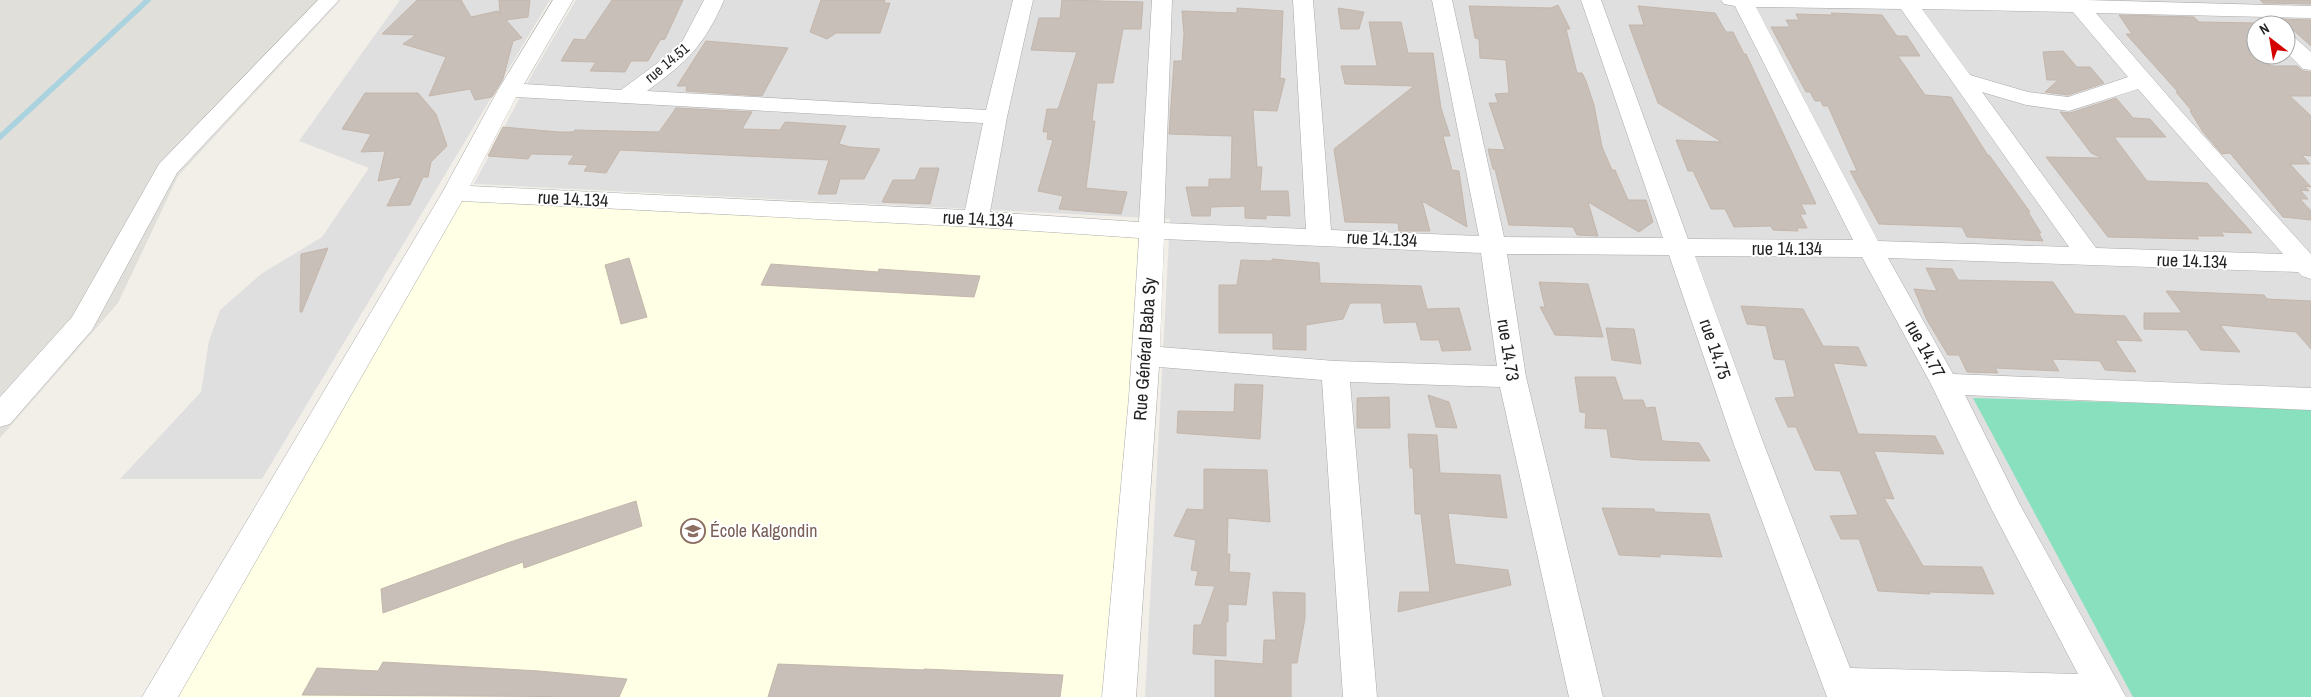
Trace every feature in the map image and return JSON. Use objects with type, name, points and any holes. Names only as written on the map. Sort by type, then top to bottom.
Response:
[{"type":"street","points":[[0,416],[82,323],[167,169],[329,0]]},
{"type":"street","points":[[159,697],[454,193],[509,90],[563,0]]},
{"type":"street","name":"rue 14.51","points":[[628,95],[678,57],[689,45],[698,34],[714,0]]},
{"type":"street","points":[[976,219],[996,117],[1023,0]]},
{"type":"street","name":"Rue Général Baba Sy","points":[[1119,697],[1146,356],[1152,230],[1155,93],[1162,0]]},
{"type":"street","points":[[1303,0],[1319,237]]},
{"type":"street","name":"rue 14.73","points":[[1442,0],[1493,245],[1512,377],[1586,697]]},
{"type":"street","name":"rue 14.75","points":[[1591,0],[1748,442],[1842,690]]},
{"type":"street","points":[[1731,0],[2076,3],[2311,12]]},
{"type":"street","name":"rue 14.77","points":[[1742,0],[1870,249],[1945,384],[2007,510],[2107,694]]},
{"type":"street","points":[[1906,2],[2089,258]]},
{"type":"street","points":[[2076,3],[2142,80],[2309,266]]},
{"type":"street","points":[[2255,11],[2259,15]]},
{"type":"street","points":[[2296,50],[2311,64]]},
{"type":"street","points":[[1963,80],[2026,98],[2068,104],[2087,100],[2142,80]]},
{"type":"street","points":[[509,90],[628,95],[996,117]]},
{"type":"street","name":"rue 14.134","points":[[454,193],[976,219],[1152,230],[1493,245],[1870,249],[2309,266]]},
{"type":"street","points":[[1146,356],[1335,371],[1512,377]]},
{"type":"street","points":[[1335,371],[1360,697]]},
{"type":"street","points":[[1945,384],[2311,399]]},
{"type":"street","points":[[1842,690],[2107,694]]},
{"type":"shaded area","points":[[0,0],[341,0],[178,176],[118,303],[0,438]]},
{"type":"shaded area","points":[[400,0],[550,0],[262,479],[120,479],[201,392],[209,341],[220,310],[261,274],[322,237],[369,168],[299,141]]},
{"type":"shaded area","points":[[576,0],[2311,0],[2311,697],[1145,697],[1170,219],[474,184],[534,71]]},
{"type":"shaded area","name":"École Kalgondin","points":[[454,195],[1148,230],[1113,697],[166,697]]},
{"type":"green space","points":[[1973,398],[2311,408],[2311,697],[2133,697]]},
{"type":"building","points":[[417,0],[461,0],[471,17],[498,11],[500,14],[499,0],[530,0],[528,17],[506,20],[522,38],[513,41],[503,79],[492,97],[475,100],[470,89],[429,96],[446,57],[403,44],[416,35],[382,34]]},
{"type":"building","points":[[612,0],[683,0],[665,39],[660,40],[648,61],[631,61],[625,72],[590,71],[596,62],[561,61],[574,39],[585,40]]},
{"type":"building","points":[[821,0],[885,0],[884,3],[890,3],[880,33],[836,33],[827,39],[810,32]]},
{"type":"building","points":[[1062,0],[1143,2],[1141,29],[1123,29],[1113,83],[1097,83],[1092,121],[1095,121],[1086,188],[1127,192],[1121,214],[1059,209],[1063,196],[1038,191],[1053,140],[1047,139],[1048,132],[1043,132],[1047,109],[1058,109],[1077,52],[1031,50],[1039,18],[1060,18]]},
{"type":"building","points":[[2260,0],[2311,0],[2311,4],[2263,3]]},
{"type":"building","points":[[1558,5],[1570,29],[1566,29],[1577,73],[1582,73],[1586,81],[1594,105],[1602,147],[1612,170],[1615,170],[1628,200],[1646,200],[1653,222],[1639,232],[1588,202],[1598,236],[1577,235],[1573,227],[1509,225],[1488,149],[1505,150],[1489,103],[1498,103],[1495,94],[1509,93],[1506,60],[1480,58],[1479,39],[1475,38],[1469,6],[1551,8]]},
{"type":"building","points":[[1638,6],[1715,13],[1726,32],[1733,32],[1744,54],[1746,54],[1816,204],[1801,204],[1806,214],[1800,214],[1807,228],[1797,228],[1798,231],[1773,230],[1771,226],[1734,227],[1725,209],[1711,209],[1693,171],[1688,171],[1676,140],[1722,142],[1658,103],[1629,25],[1644,25]]},
{"type":"building","points":[[1237,8],[1283,11],[1280,78],[1285,79],[1277,111],[1253,110],[1257,167],[1262,167],[1260,191],[1288,191],[1290,216],[1266,215],[1266,219],[1245,218],[1245,206],[1211,207],[1210,216],[1192,216],[1186,187],[1209,187],[1209,179],[1231,179],[1232,136],[1169,134],[1174,61],[1182,61],[1184,34],[1182,11],[1237,13]]},
{"type":"building","points":[[1338,8],[1364,12],[1359,29],[1341,29]]},
{"type":"building","points":[[1831,13],[1882,15],[1897,36],[1907,36],[1920,56],[1898,56],[1925,95],[1951,97],[1986,155],[1989,155],[2030,212],[2028,212],[2041,233],[2038,232],[2043,241],[1967,237],[1962,227],[1879,224],[1850,171],[1857,171],[1828,106],[1823,106],[1821,101],[1815,101],[1810,92],[1806,92],[1771,27],[1790,27],[1786,20],[1799,20],[1796,14],[1833,15]]},
{"type":"building","points":[[2119,15],[2194,17],[2199,22],[2246,23],[2246,65],[2297,66],[2303,71],[2311,72],[2311,96],[2290,96],[2311,116],[2311,156],[2302,155],[2310,164],[2290,164],[2311,187],[2305,186],[2309,191],[2300,190],[2308,199],[2300,199],[2311,211],[2311,220],[2283,217],[2230,153],[2222,154],[2203,132],[2190,111],[2192,111],[2176,92],[2178,92],[2126,34],[2132,34]]},
{"type":"building","points":[[2296,20],[2311,20],[2311,46],[2296,32]]},
{"type":"building","points":[[1369,22],[1401,22],[1408,53],[1433,53],[1441,108],[1450,136],[1443,136],[1452,170],[1459,171],[1467,227],[1422,201],[1430,231],[1399,231],[1398,223],[1345,222],[1334,149],[1414,86],[1345,84],[1341,66],[1377,66]]},
{"type":"building","points":[[706,41],[788,48],[762,96],[686,91],[687,86],[677,86]]},
{"type":"building","points":[[2063,51],[2077,67],[2090,67],[2104,83],[2068,95],[2045,92],[2058,80],[2047,80],[2043,52]]},
{"type":"building","points":[[365,93],[418,93],[436,114],[447,146],[431,162],[428,177],[423,177],[410,205],[387,206],[401,177],[378,181],[385,151],[361,152],[371,134],[342,129]]},
{"type":"building","points":[[2116,98],[2133,118],[2150,119],[2166,137],[2114,137],[2147,181],[2207,183],[2252,233],[2221,232],[2224,236],[2196,236],[2199,239],[2108,237],[2046,157],[2102,158],[2091,153],[2060,112],[2070,113]]},
{"type":"building","points":[[676,108],[752,112],[742,129],[780,130],[785,122],[846,126],[839,144],[850,147],[880,149],[864,179],[840,179],[836,194],[818,194],[829,160],[620,150],[606,173],[584,171],[588,165],[568,164],[574,155],[531,154],[528,159],[488,156],[503,127],[559,132],[573,132],[575,130],[659,132]]},
{"type":"building","points":[[920,168],[939,168],[930,204],[882,202],[893,180],[915,180]]},
{"type":"building","points":[[328,248],[302,312],[300,312],[301,254]]},
{"type":"building","points":[[629,258],[647,317],[621,324],[605,265]]},
{"type":"building","points":[[1272,259],[1319,263],[1320,283],[1421,286],[1427,309],[1459,308],[1471,350],[1442,351],[1439,340],[1421,340],[1416,322],[1384,323],[1381,303],[1350,303],[1343,319],[1306,325],[1306,350],[1273,349],[1273,333],[1219,333],[1219,285],[1237,285],[1241,260],[1272,261]]},
{"type":"building","points":[[771,264],[878,272],[879,269],[980,276],[974,297],[761,285]]},
{"type":"building","points":[[1926,268],[1952,269],[1958,280],[2053,282],[2075,314],[2125,316],[2142,341],[2115,340],[2136,372],[2105,370],[2100,361],[2052,359],[2059,371],[1995,368],[1998,373],[1967,372],[1959,355],[1948,355],[1927,320],[1914,289],[1937,291]]},
{"type":"building","points":[[1539,282],[1588,284],[1603,337],[1555,335],[1540,307],[1545,307]]},
{"type":"building","points":[[2166,291],[2264,295],[2267,299],[2311,301],[2311,349],[2296,332],[2220,325],[2240,352],[2201,350],[2187,330],[2144,329],[2144,313],[2182,313]]},
{"type":"building","points":[[1741,306],[1803,309],[1823,346],[1858,347],[1867,366],[1833,363],[1858,434],[1935,436],[1944,454],[1874,451],[1894,499],[1884,498],[1923,566],[1982,567],[1994,594],[1929,592],[1930,594],[1878,591],[1859,539],[1841,539],[1830,516],[1858,515],[1840,471],[1815,470],[1796,427],[1788,427],[1775,398],[1795,397],[1785,360],[1774,359],[1766,326],[1747,324]]},
{"type":"building","points":[[1606,328],[1634,329],[1641,364],[1612,360]]},
{"type":"building","points":[[1575,377],[1615,377],[1623,400],[1643,400],[1646,408],[1655,407],[1662,441],[1699,443],[1710,461],[1641,460],[1611,457],[1607,429],[1585,428],[1586,413],[1580,412]]},
{"type":"building","points":[[1235,384],[1263,385],[1260,439],[1177,433],[1178,411],[1234,412]]},
{"type":"building","points":[[1428,395],[1449,402],[1457,428],[1436,427]]},
{"type":"building","points":[[1389,397],[1390,428],[1357,428],[1357,398]]},
{"type":"building","points":[[1408,434],[1437,435],[1440,473],[1500,475],[1507,518],[1448,513],[1455,564],[1508,570],[1511,585],[1398,612],[1400,592],[1430,592],[1421,514],[1415,514],[1413,468],[1410,468]]},
{"type":"building","points":[[1204,469],[1267,470],[1270,522],[1228,518],[1227,554],[1230,554],[1229,572],[1250,573],[1246,605],[1228,604],[1226,656],[1193,654],[1194,625],[1201,625],[1215,586],[1195,585],[1198,571],[1191,570],[1196,540],[1174,536],[1187,509],[1204,510]]},
{"type":"building","points":[[636,501],[642,526],[524,568],[523,562],[383,613],[381,589],[507,543]]},
{"type":"building","points":[[1602,508],[1654,509],[1655,512],[1709,514],[1722,557],[1660,554],[1660,557],[1619,555]]},
{"type":"building","points":[[1273,592],[1305,593],[1305,618],[1297,663],[1291,663],[1291,697],[1215,697],[1215,660],[1263,664],[1264,640],[1276,640]]},
{"type":"building","points":[[383,662],[539,671],[627,679],[619,697],[302,695],[317,668],[378,671]]},
{"type":"building","points":[[778,664],[1063,675],[1060,697],[768,697]]},
{"type":"waterway","points":[[0,137],[148,0]]},
{"type":"place","name":"École Kalgondin","points":[[693,531]]}]
